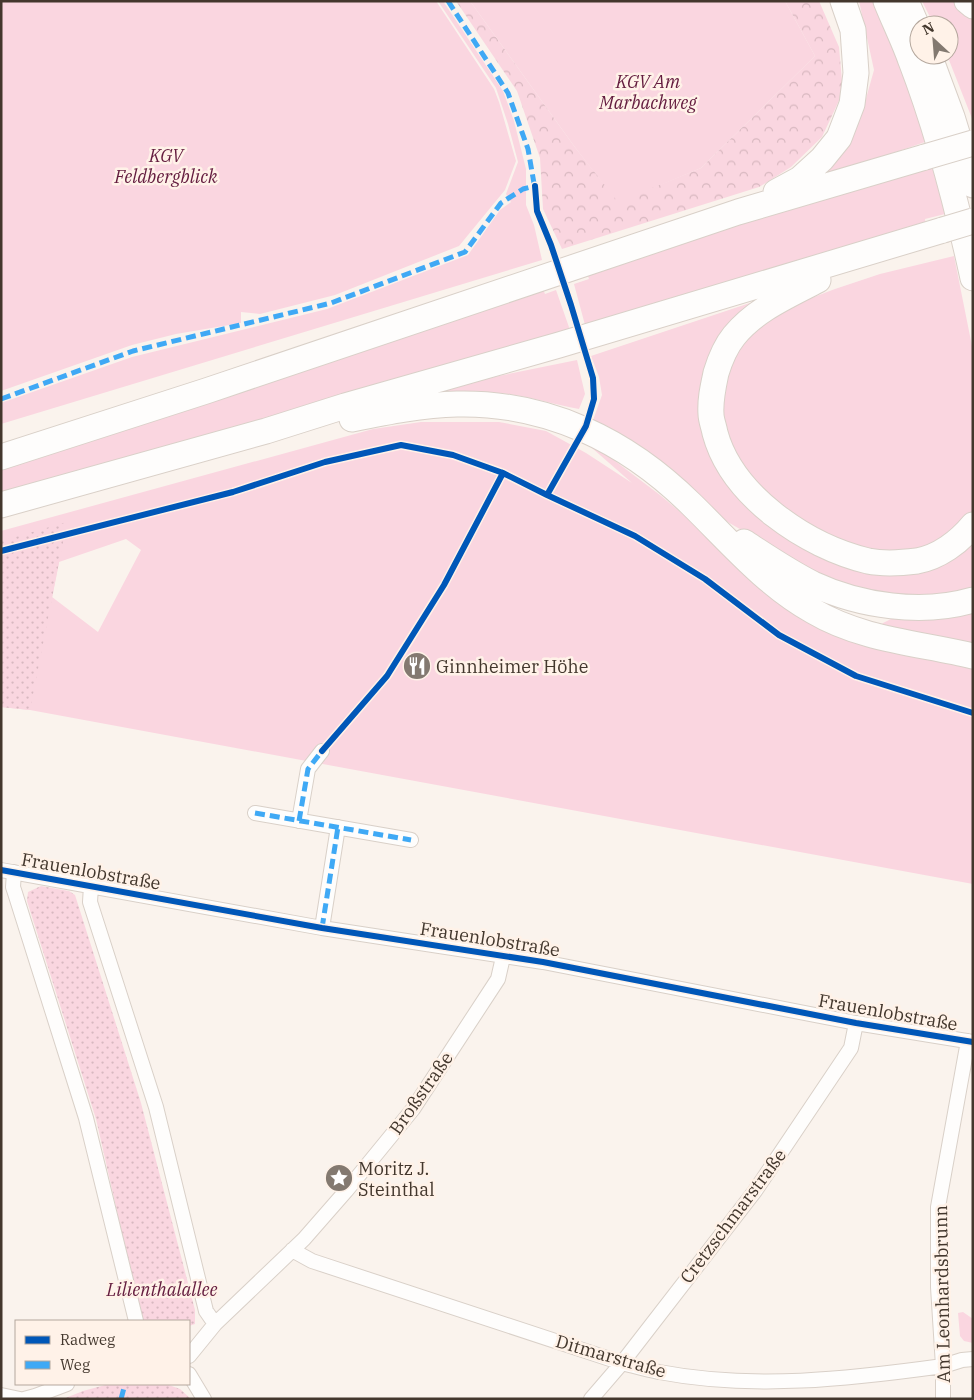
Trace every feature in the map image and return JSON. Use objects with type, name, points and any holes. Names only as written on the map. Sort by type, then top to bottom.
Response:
[{"type":"highway","points":[[738,212],[800,178],[822,159],[839,138],[852,104],[856,72],[853,30],[843,1]]},
{"type":"highway","points":[[886,1],[911,60],[936,132],[952,187],[973,278]]},
{"type":"highway","points":[[906,1],[912,15]]},
{"type":"highway","points":[[968,1],[973,6]]},
{"type":"highway","points":[[933,65],[952,117],[973,185]]},
{"type":"highway","points":[[952,117],[973,155]]},
{"type":"highway","points":[[1,457],[206,391],[738,212],[973,142]]},
{"type":"highway","points":[[1,505],[266,431],[973,221]]},
{"type":"highway","points":[[870,253],[769,305],[746,323],[733,338],[721,356],[712,390],[711,415],[718,442],[728,465],[749,494],[785,523],[831,548],[869,561],[895,563],[919,561],[941,552],[960,540],[973,525]]},
{"type":"highway","points":[[266,431],[344,421],[422,407],[458,404],[479,404],[536,411],[564,420],[601,438],[642,464],[690,503],[763,576],[795,600],[830,620],[867,634],[973,656]]},
{"type":"highway","points":[[690,503],[716,520],[738,538],[791,572],[826,590],[870,602],[901,606],[936,607],[973,600]]},
{"type":"street","points":[[298,821],[308,768],[322,751]]},
{"type":"street","points":[[256,813],[411,840]]},
{"type":"street","points":[[322,928],[338,827]]},
{"type":"street","points":[[8,871],[86,1118],[136,1320]]},
{"type":"street","name":"Frauenlobstraße","points":[[8,871],[322,928],[544,962],[856,1023],[970,1042]]},
{"type":"street","points":[[90,886],[90,902],[156,1107],[206,1311],[215,1324],[190,1355]]},
{"type":"street","name":"Broßstraße","points":[[215,1324],[292,1250],[346,1191],[413,1109],[498,979],[503,957]]},
{"type":"street","name":"Cretzschmarstraße","points":[[592,1399],[755,1191],[851,1048],[856,1023]]},
{"type":"street","name":"Am Leonhardsbrunn","points":[[943,1399],[938,1287],[938,1207],[970,1042]]},
{"type":"street","name":"Ditmarstraße","points":[[292,1250],[312,1261],[622,1363],[658,1372],[729,1381],[826,1380],[943,1366],[962,1360],[973,1359]]},
{"type":"street","points":[[190,1376],[204,1399]]},
{"type":"street","points":[[24,1399],[64,1385]]},
{"type":"street","points":[[1,1395],[20,1399]]},
{"type":"green space","name":"KGV Feldbergblick","points":[[1,1],[436,1],[494,89],[516,161],[505,190],[459,246],[335,295],[260,314],[241,312],[241,323],[176,334],[132,345],[1,391]]},
{"type":"green space","points":[[438,1],[443,1],[503,91],[514,121],[526,169],[526,205],[534,225],[542,260],[1,424],[1,403],[132,357],[327,309],[468,255],[500,210],[511,202],[506,194],[518,162],[496,88]]},
{"type":"green space","points":[[456,1],[470,1],[574,146],[618,202],[701,168],[815,56],[785,1],[819,1],[839,47],[843,92],[822,137],[791,167],[759,187],[562,249],[543,209],[540,158],[517,91]]},
{"type":"green space","name":"KGV Am Marbachweg","points":[[470,1],[785,1],[815,56],[701,168],[618,203],[574,146]]},
{"type":"green space","points":[[859,1],[873,1],[894,40],[925,142],[806,183],[840,155],[860,120],[874,70]]},
{"type":"green space","points":[[922,1],[961,1],[973,13],[973,121],[951,65],[959,65],[959,15],[929,15]]},
{"type":"green space","points":[[932,167],[945,214],[925,219],[926,227],[585,325],[574,284],[589,279],[588,276],[779,211]]},
{"type":"green space","points":[[954,256],[973,351],[973,510],[967,520],[952,535],[916,552],[861,551],[792,517],[753,485],[726,437],[720,396],[736,354],[751,335],[771,318],[793,305],[835,289],[880,274]]},
{"type":"green space","points":[[543,289],[545,294],[556,290],[570,330],[560,338],[1,493],[1,468],[124,430]]},
{"type":"green space","points":[[750,303],[750,307],[725,334],[718,467],[884,575],[911,574],[931,569],[951,560],[973,545],[973,593],[915,600],[837,585],[726,521],[705,503],[592,423],[602,395],[599,377],[591,356]]},
{"type":"green space","points":[[577,360],[585,394],[579,409],[509,394],[489,392],[421,397],[420,392]]},
{"type":"green space","points":[[421,422],[499,422],[546,431],[586,453],[632,483],[592,448],[594,445],[660,495],[774,591],[973,662],[973,884],[30,710],[1,707],[1,531],[373,429]],"holes":[[[126,539],[141,550],[98,632],[52,597],[59,562]]]},
{"type":"green space","points":[[67,522],[30,710],[1,707],[1,541]]},
{"type":"green space","points":[[973,612],[973,649],[876,631],[883,623],[895,617]]},
{"type":"green space","name":"Lilienthalallee","points":[[41,886],[69,891],[75,895],[141,1103],[195,1310],[195,1324],[190,1326],[190,1320],[142,1320],[96,1119],[27,901],[28,892]]},
{"type":"green space","points":[[963,1312],[973,1319],[973,1343],[964,1341],[960,1336],[958,1313]]},
{"type":"green space","points":[[105,1385],[169,1385],[180,1389],[191,1399],[63,1399]]},
{"type":"marked path","points":[[448,1],[508,93],[528,149],[535,189]]},
{"type":"marked path","points":[[1,399],[133,351],[331,303],[465,252],[501,203],[523,189],[535,186]]},
{"type":"marked path","points":[[299,821],[308,769],[322,751]]},
{"type":"marked path","points":[[255,813],[411,840]]},
{"type":"marked path","points":[[322,928],[338,827]]},
{"type":"marked path","points":[[121,1399],[125,1385]]},
{"type":"cycle path","points":[[535,186],[537,211],[551,245],[571,305],[593,378],[594,399],[586,426],[547,495]]},
{"type":"cycle path","points":[[1,551],[233,492],[325,462],[401,445],[453,455],[503,473],[635,536],[705,579],[779,635],[856,676],[973,713]]},
{"type":"cycle path","points":[[322,751],[387,676],[444,585],[503,473]]},
{"type":"cycle path","points":[[1,870],[322,928],[543,962],[856,1023],[973,1042]]},
{"type":"place","name":"Ginnheimer Höhe","points":[[417,666]]},
{"type":"place","name":"Moritz J. Steinthal","points":[[339,1178]]}]
